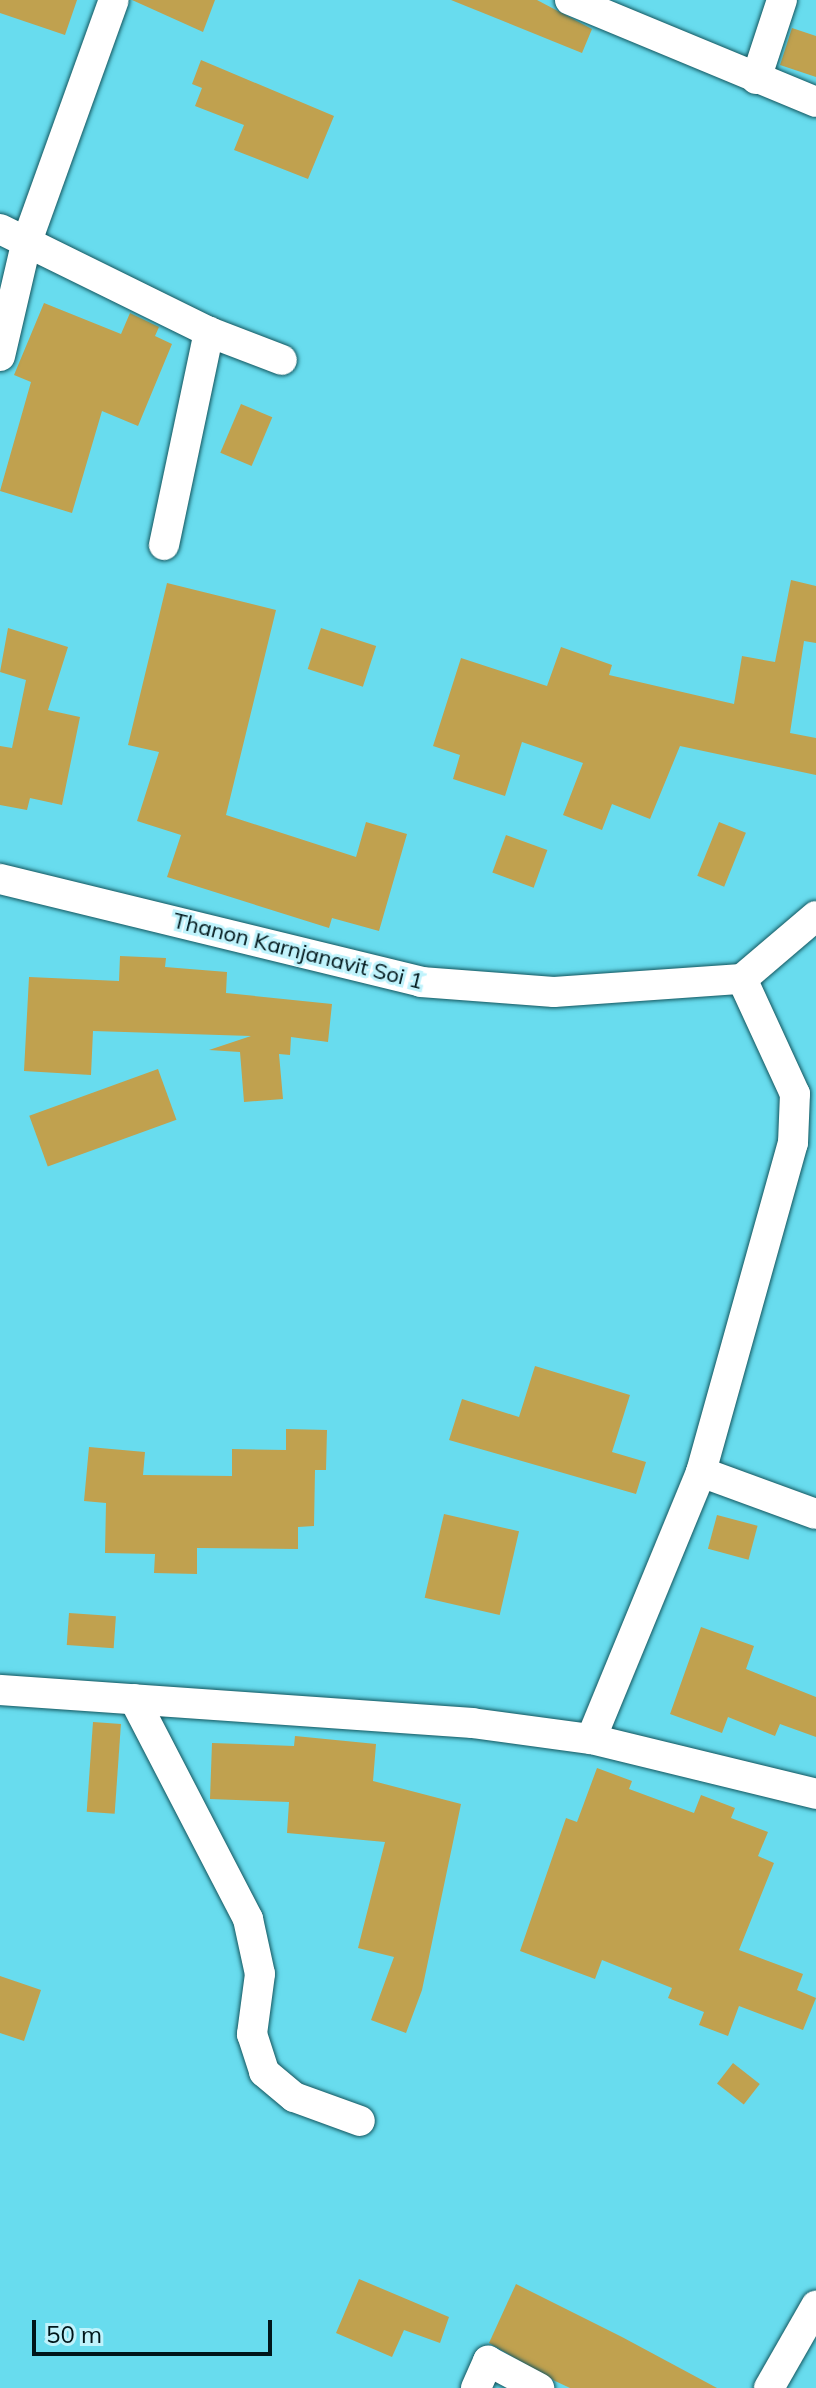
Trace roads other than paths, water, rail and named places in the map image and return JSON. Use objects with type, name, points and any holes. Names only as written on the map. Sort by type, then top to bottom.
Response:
[{"type":"street","points":[[0,356],[13,237],[114,0]]},
{"type":"street","points":[[570,0],[816,102]]},
{"type":"street","points":[[756,79],[782,0]]},
{"type":"street","points":[[13,237],[209,332],[282,360]]},
{"type":"street","points":[[164,545],[209,332]]},
{"type":"street","name":"Thanon Karnjanavit Soi 1","points":[[0,879],[421,982],[554,992],[742,979]]},
{"type":"street","points":[[591,1739],[701,1472],[796,1126],[795,1094],[742,979],[816,916]]},
{"type":"street","points":[[701,1472],[816,1514]]},
{"type":"street","points":[[0,1690],[472,1723],[591,1739],[816,1794]]},
{"type":"street","points":[[134,1699],[248,1919],[260,1974],[252,2034],[264,2072],[294,2097],[360,2121]]},
{"type":"street","points":[[769,2388],[816,2306]]},
{"type":"street","points":[[476,2388],[488,2361],[539,2388]]}]
